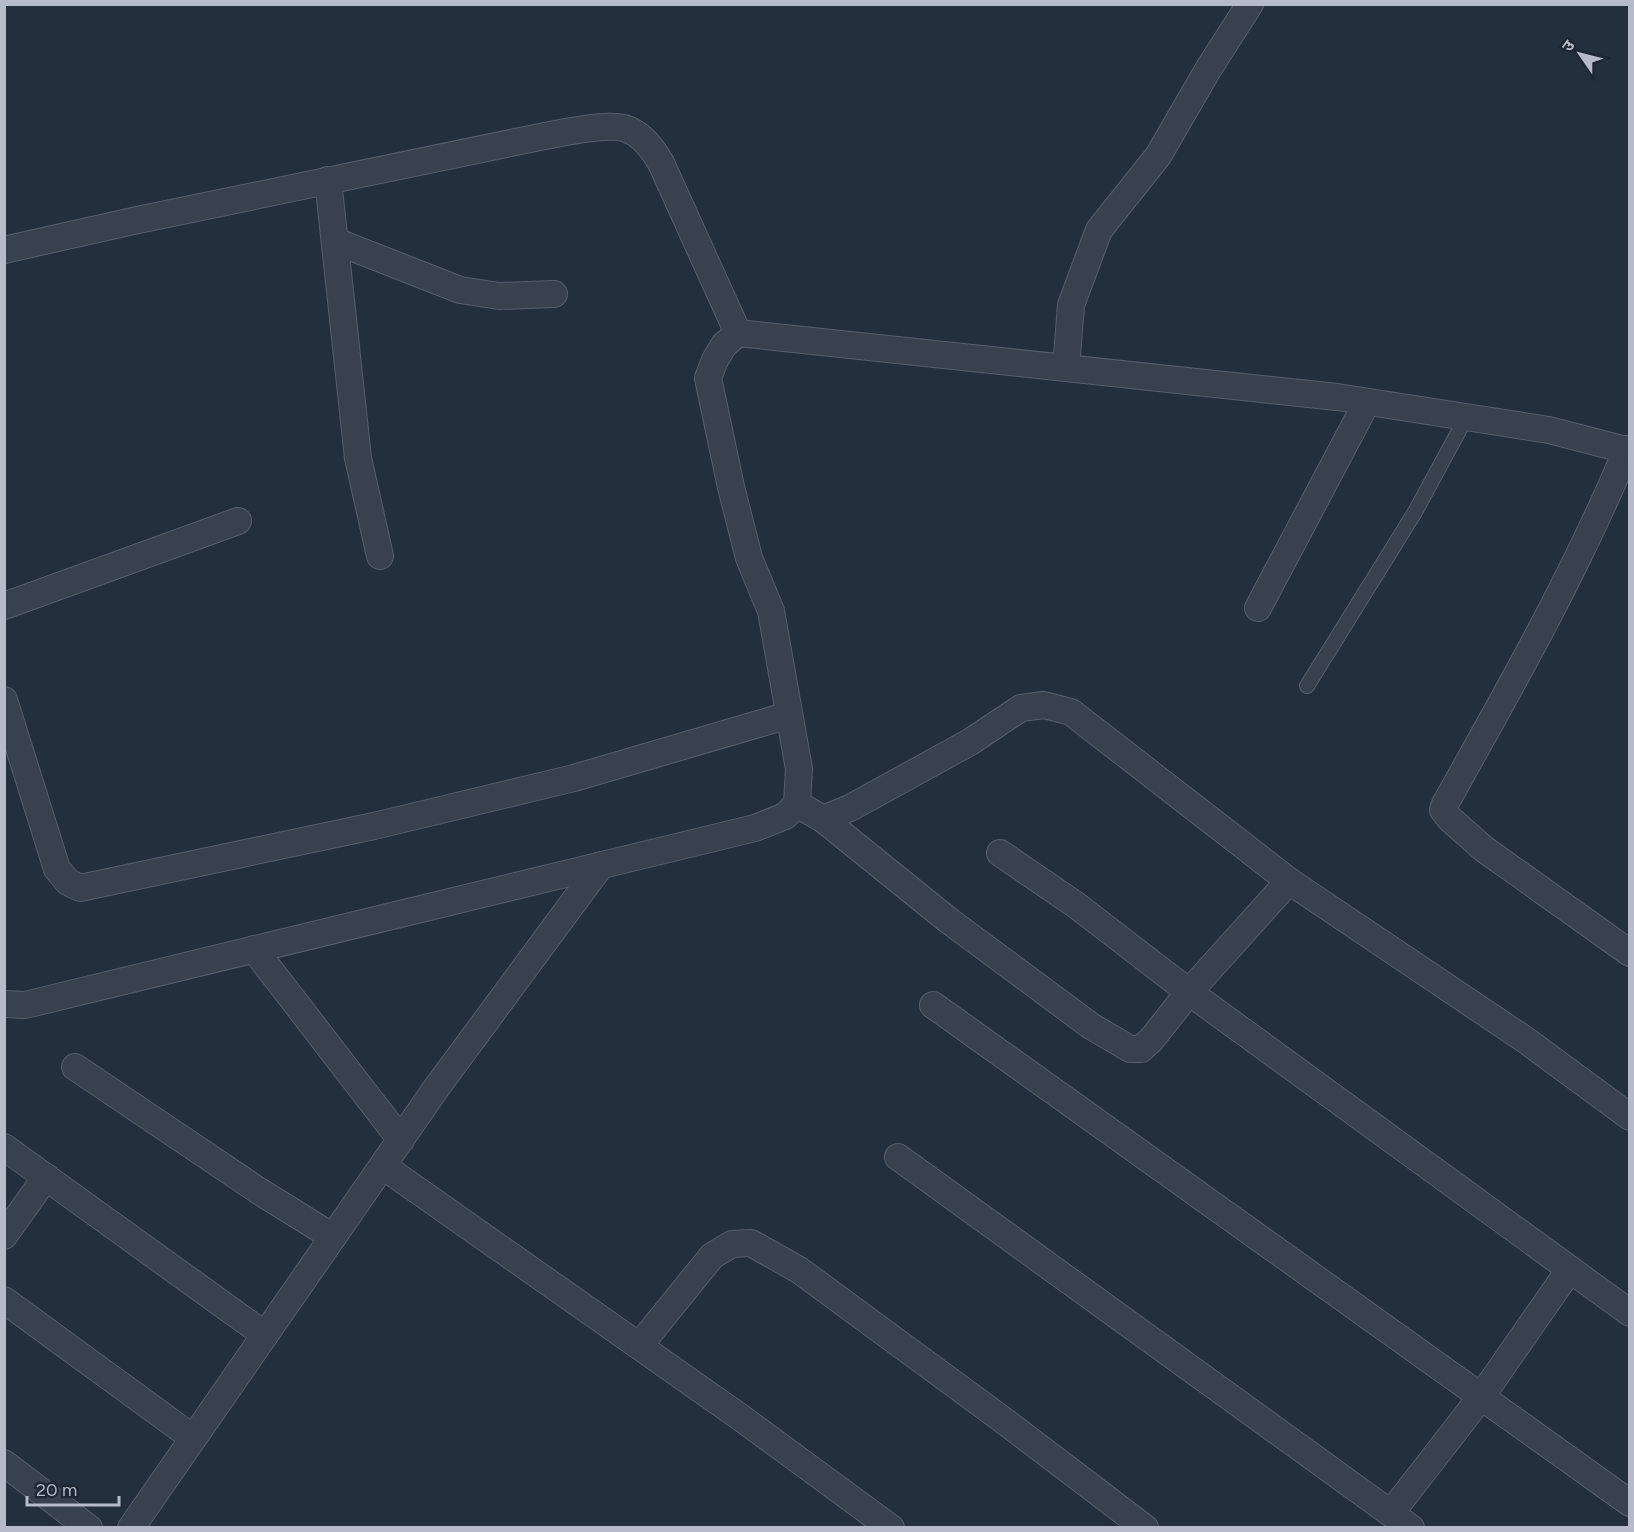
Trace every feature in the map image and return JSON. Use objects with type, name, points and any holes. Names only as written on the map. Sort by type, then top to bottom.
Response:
[{"type":"street","points":[[1066,368],[1071,305],[1099,230],[1158,156],[1209,68],[1250,4]]},
{"type":"street","points":[[4,250],[133,220],[591,128],[624,128],[638,135],[652,147],[661,163],[738,333]]},
{"type":"street","points":[[328,180],[358,458],[380,556]]},
{"type":"street","points":[[335,242],[460,290],[499,296],[554,294]]},
{"type":"street","points":[[4,1004],[26,1005],[755,828],[785,816],[797,804],[799,769],[771,611],[749,558],[708,378],[724,345],[738,333],[1367,402],[1550,430],[1628,450],[1601,511],[1522,666],[1443,810],[1484,849],[1629,953]]},
{"type":"street","points":[[1258,608],[1367,402]]},
{"type":"street","points":[[4,606],[238,521]]},
{"type":"street","points":[[4,700],[57,869],[68,882],[80,888],[374,826],[552,783],[789,715]]},
{"type":"street","points":[[823,819],[850,808],[970,742],[1022,708],[1044,705],[1071,712],[1289,881],[1527,1041],[1629,1117]]},
{"type":"street","points":[[797,804],[823,819],[948,920],[1091,1026],[1130,1049],[1141,1048],[1151,1040],[1189,993],[1289,881]]},
{"type":"street","points":[[1000,853],[1076,905],[1189,993],[1629,1313]]},
{"type":"street","points":[[130,1527],[437,1087],[601,865]]},
{"type":"street","points":[[254,949],[401,1140]]},
{"type":"street","points":[[933,1005],[1629,1503]]},
{"type":"street","points":[[75,1067],[259,1191],[333,1237]]},
{"type":"street","points":[[4,1147],[265,1335]]},
{"type":"street","points":[[898,1157],[1401,1520],[1480,1396],[1570,1269]]},
{"type":"street","points":[[383,1166],[891,1527]]},
{"type":"street","points":[[4,1236],[46,1177]]},
{"type":"street","points":[[639,1346],[712,1256],[732,1244],[751,1243],[808,1276],[1146,1527]]},
{"type":"street","points":[[4,1300],[193,1438]]},
{"type":"street","points":[[4,1463],[89,1527]]},
{"type":"lane","points":[[1307,686],[1415,512],[1467,416]]}]
